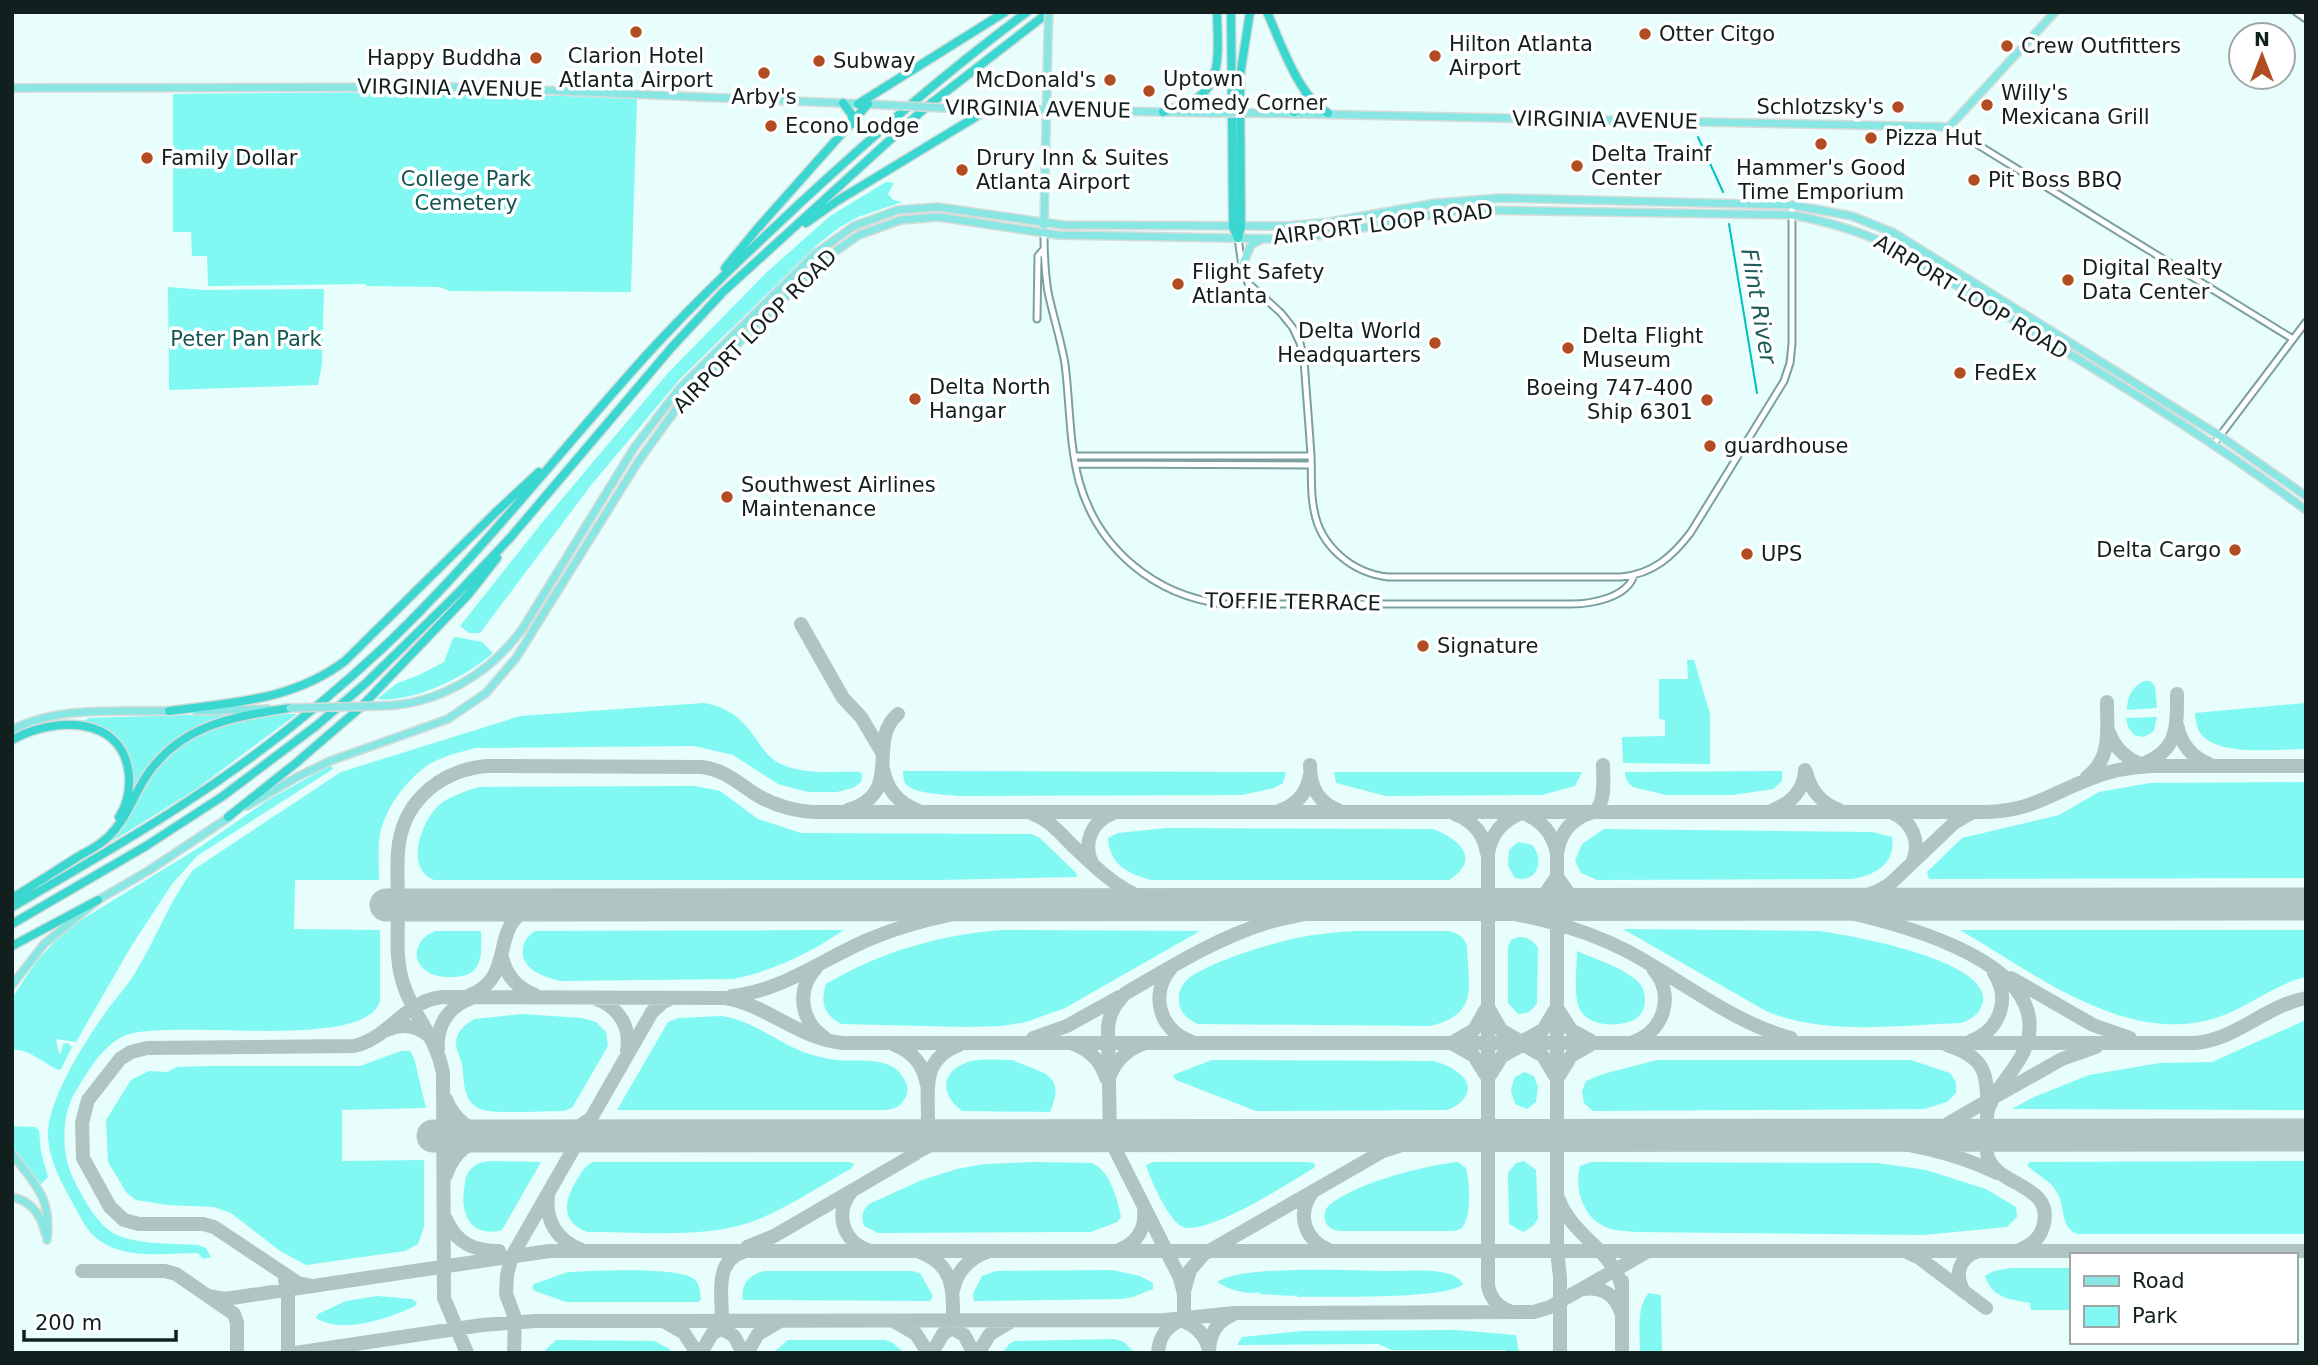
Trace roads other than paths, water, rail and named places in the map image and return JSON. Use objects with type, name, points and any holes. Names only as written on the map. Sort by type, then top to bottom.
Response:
[{"type":"highway","points":[[858,104],[1005,12]]},
{"type":"highway","points":[[12,907],[185,804],[318,705],[385,645],[446,584],[650,351],[717,281],[892,121],[1027,12]]},
{"type":"highway","points":[[12,924],[223,796],[297,741],[390,661],[510,538],[663,357],[723,292],[925,108],[1049,12]]},
{"type":"highway","points":[[1163,111],[1192,101],[1212,83],[1217,62],[1216,12]]},
{"type":"highway","points":[[1231,12],[1238,238]]},
{"type":"highway","points":[[1237,227],[1240,76],[1250,12]]},
{"type":"highway","points":[[1267,12],[1306,94],[1317,107],[1328,113]]},
{"type":"highway","points":[[884,86],[883,95],[887,105]]},
{"type":"highway","points":[[1294,112],[1301,106],[1306,94]]},
{"type":"highway","points":[[843,103],[852,115],[852,124]]},
{"type":"highway","points":[[717,281],[757,229],[869,104]]},
{"type":"highway","points":[[723,292],[739,285],[790,236],[820,213],[987,110]]},
{"type":"highway","points":[[169,711],[276,695],[307,685],[333,670],[517,492],[551,465]]},
{"type":"highway","points":[[228,817],[361,707],[468,595],[510,538]]},
{"type":"highway","points":[[12,898],[97,847],[117,828],[145,778],[185,737],[202,727],[229,719],[290,709]]},
{"type":"highway","points":[[12,740],[45,727],[76,724],[99,731],[116,745],[123,755],[129,779],[127,800],[109,830],[83,854]]},
{"type":"highway","points":[[12,946],[98,900]]},
{"type":"main road","name":"TOFFIE TERRACE","points":[[1044,233],[1049,12]]},
{"type":"main road","points":[[1949,128],[2055,12]]},
{"type":"main road","name":"VIRGINIA AVENUE","points":[[12,88],[460,87],[987,110],[1294,112],[1949,128]]},
{"type":"main road","name":"AIRPORT LOOP ROAD","points":[[12,730],[37,719],[62,715],[381,706],[419,701],[457,687],[501,653],[523,628],[634,448],[679,389],[719,347],[834,238],[875,216],[921,207],[953,208],[1044,222],[1105,227],[1312,225],[1437,203],[1501,198],[1792,205],[1852,216],[1894,233],[2220,436],[2306,496]]},
{"type":"main road","name":"AIRPORT LOOP ROAD","points":[[12,985],[44,944],[98,900],[148,871],[228,817],[314,768],[448,719],[486,693],[516,658],[643,454],[677,408],[720,361],[823,260],[859,235],[901,220],[939,217],[1044,233],[1098,237],[1265,239],[1305,237],[1446,212],[1473,210],[1792,215],[1824,220],[1878,239],[1900,251],[2213,445],[2306,510]]},
{"type":"main road","points":[[1242,266],[1251,245],[1265,239]]},
{"type":"main road","points":[[12,1154],[44,1199],[49,1221],[47,1240],[35,1209],[12,1197]]},
{"type":"street","points":[[2296,12],[2306,19]]},
{"type":"street","points":[[1949,128],[2293,340]]},
{"type":"street","points":[[1238,238],[1248,284],[1287,320],[1300,343],[1304,359],[1312,497],[1316,521],[1335,551],[1357,567],[1378,576],[1388,577],[1609,577],[1634,575],[1658,565],[1682,544],[1782,386],[1793,344],[1792,205]]},
{"type":"street","name":"TOFFIE TERRACE","points":[[1044,233],[1048,291],[1063,352],[1074,456],[1083,492],[1105,535],[1122,556],[1160,586],[1209,603],[1579,604],[1614,595],[1631,582],[1634,575]]},
{"type":"street","points":[[1037,319],[1038,256],[1044,249]]},
{"type":"street","points":[[2213,445],[2306,322]]},
{"type":"street","points":[[1074,456],[1311,456]]},
{"type":"street","points":[[1231,456],[1231,465]]},
{"type":"street","points":[[1131,465],[1132,457]]},
{"type":"street","points":[[1175,457],[1175,465]]},
{"type":"street","points":[[1076,464],[1311,465]]},
{"type":"waterway","name":"Flint River","points":[[1698,137],[1723,192]]},
{"type":"waterway","name":"Flint River","points":[[1729,224],[1757,393]]},
{"type":"place","name":"Clarion Hotel Atlanta Airport","points":[[636,32]]},
{"type":"place","name":"Otter Citgo","points":[[1645,34]]},
{"type":"place","name":"Crew Outfitters","points":[[2007,46]]},
{"type":"place","name":"Hilton Atlanta Airport","points":[[1435,56]]},
{"type":"place","name":"Happy Buddha","points":[[536,58]]},
{"type":"place","name":"Subway","points":[[819,61]]},
{"type":"place","name":"Arby's","points":[[764,73]]},
{"type":"place","name":"McDonald's","points":[[1110,80]]},
{"type":"place","name":"Uptown Comedy Corner","points":[[1149,91]]},
{"type":"place","name":"Willy's Mexicana Grill","points":[[1987,105]]},
{"type":"place","name":"Schlotzsky's","points":[[1898,107]]},
{"type":"place","name":"Econo Lodge","points":[[771,126]]},
{"type":"place","name":"Pizza Hut","points":[[1871,138]]},
{"type":"place","name":"Hammer's Good Time Emporium","points":[[1821,144]]},
{"type":"place","name":"Family Dollar","points":[[147,158]]},
{"type":"place","name":"Delta Trainf Center","points":[[1577,166]]},
{"type":"place","name":"Drury Inn & Suites Atlanta Airport","points":[[962,170]]},
{"type":"place","name":"Pit Boss BBQ","points":[[1974,180]]},
{"type":"place","name":"Digital Realty Data Center","points":[[2068,280]]},
{"type":"place","name":"Flight Safety Atlanta","points":[[1178,284]]},
{"type":"place","name":"Delta World Headquarters","points":[[1435,343]]},
{"type":"place","name":"Delta Flight Museum","points":[[1568,348]]},
{"type":"place","name":"FedEx","points":[[1960,373]]},
{"type":"place","name":"Delta North Hangar","points":[[915,399]]},
{"type":"place","name":"Boeing 747-400 Ship 6301","points":[[1707,400]]},
{"type":"place","name":"guardhouse","points":[[1710,446]]},
{"type":"place","name":"Southwest Airlines Maintenance","points":[[727,497]]},
{"type":"place","name":"Delta Cargo","points":[[2235,550]]},
{"type":"place","name":"UPS","points":[[1747,554]]},
{"type":"place","name":"Signature","points":[[1423,646]]},
{"type":"park label","name":"College Park Cemetery","points":[[466,191]]},
{"type":"park label","name":"Peter Pan Park","points":[[246,339]]}]
